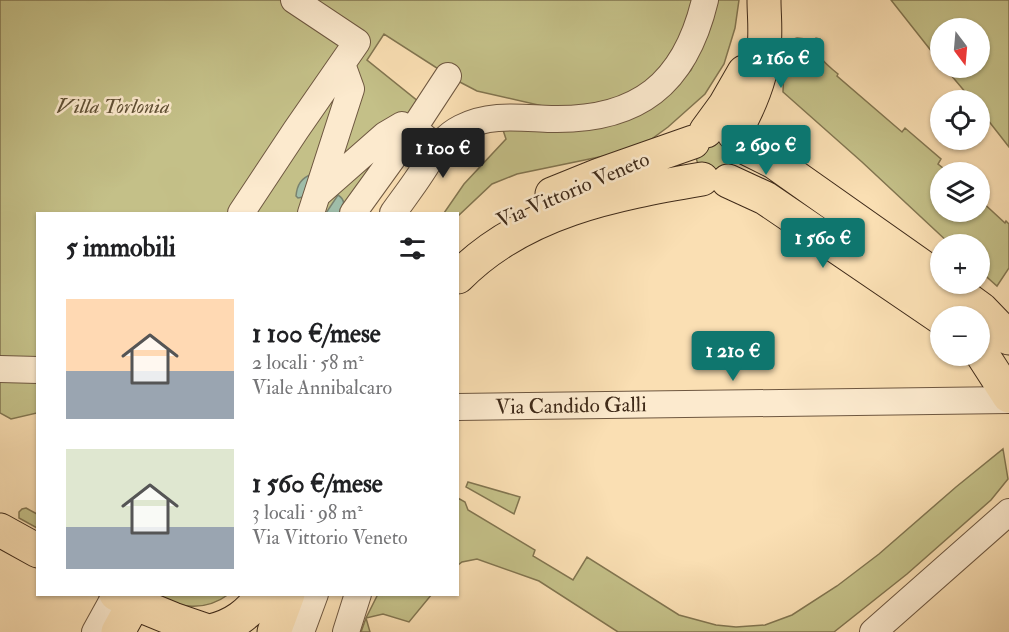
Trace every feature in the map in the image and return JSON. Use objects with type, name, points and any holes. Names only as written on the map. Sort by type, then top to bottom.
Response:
[{"type":"main road","points":[[764,14],[764,47],[760,71],[745,113],[719,138],[690,149],[690,163],[696,175],[765,198],[930,310]]},
{"type":"main road","points":[[715,180],[734,177],[742,165],[744,153],[719,138]]},
{"type":"main road","points":[[719,138],[763,155],[930,272]]},
{"type":"main road","name":"Via Vittorio Veneto","points":[[459,246],[488,225],[532,202],[599,175],[719,138]]},
{"type":"main road","name":"Via Vittorio Veneto","points":[[459,276],[492,248],[534,224],[567,209],[634,191],[715,180]]},
{"type":"main road","points":[[961,294],[981,309],[1009,338]]},
{"type":"main road","points":[[989,366],[1009,398]]},
{"type":"main road","points":[[0,530],[36,550]]},
{"type":"main road","points":[[118,632],[126,598],[173,619],[210,631],[236,622],[250,611],[261,596]]},
{"type":"main road","points":[[274,632],[287,596]]},
{"type":"street","points":[[242,212],[357,42],[294,0]]},
{"type":"street","points":[[394,212],[432,155],[459,129],[477,122],[503,117],[557,119],[586,117],[612,111],[655,91],[667,80],[684,57],[695,35],[705,0]]},
{"type":"street","points":[[314,204],[351,89],[342,64]]},
{"type":"street","points":[[354,212],[406,129],[448,76]]},
{"type":"street","points":[[296,212],[314,204],[385,135],[406,129],[422,135],[430,143],[432,155]]},
{"type":"street","points":[[0,369],[36,370]]},
{"type":"street","name":"Via Candido Galli","points":[[459,407],[1009,398]]},
{"type":"street","points":[[873,632],[1009,512]]},
{"type":"street","points":[[301,632],[314,596]]},
{"type":"street","points":[[346,632],[357,596]]},
{"type":"street","points":[[95,632],[126,598]]},
{"type":"street","points":[[99,632],[126,598]]},
{"type":"green space","name":"Villa Torlonia","points":[[0,0],[693,0],[680,40],[648,84],[625,97],[560,110],[477,91],[384,34],[367,60],[419,102],[342,212],[36,212],[36,413],[11,419],[0,413]]},
{"type":"green space","points":[[714,0],[739,0],[735,28],[724,64],[705,94],[668,127],[642,146],[517,174],[492,184],[459,215],[459,212],[445,212],[464,184],[506,139],[503,130],[669,92],[691,70],[708,34]]},
{"type":"green space","points":[[891,0],[1009,0],[1009,147],[990,123],[990,90],[964,90],[953,78],[990,78],[990,18],[930,18],[930,49]]},
{"type":"green space","points":[[820,39],[820,55],[825,63],[838,74],[837,76],[902,132],[905,128],[941,159],[939,162],[930,162],[930,222],[990,222],[990,209],[1009,224],[1009,268],[997,286],[990,280],[990,234],[939,234],[783,92],[784,66],[790,40]]},
{"type":"green space","points":[[718,136],[733,160],[731,165],[720,173],[698,164],[696,158]]},
{"type":"green space","points":[[1003,449],[1008,479],[991,500],[907,574],[834,632],[618,632],[539,581],[477,559],[459,564],[459,499],[465,502],[468,510],[535,550],[533,556],[573,580],[587,557],[679,615],[716,625],[736,627],[765,625],[792,615],[837,586],[879,554]]},
{"type":"green space","points":[[468,482],[520,497],[514,514],[466,487]]},
{"type":"green space","points":[[26,508],[36,513],[36,527],[19,518],[19,512]]},
{"type":"green space","points":[[152,596],[226,596],[198,606],[168,602]]},
{"type":"green space","points":[[377,596],[430,596],[409,622],[383,614],[366,618]]},
{"type":"green space","points":[[366,618],[370,632],[361,632]]},
{"type":"shaded area","points":[[312,174],[303,197],[298,198],[296,196],[300,182]]},
{"type":"shaded area","points":[[338,195],[344,203],[341,212],[327,212]]}]
